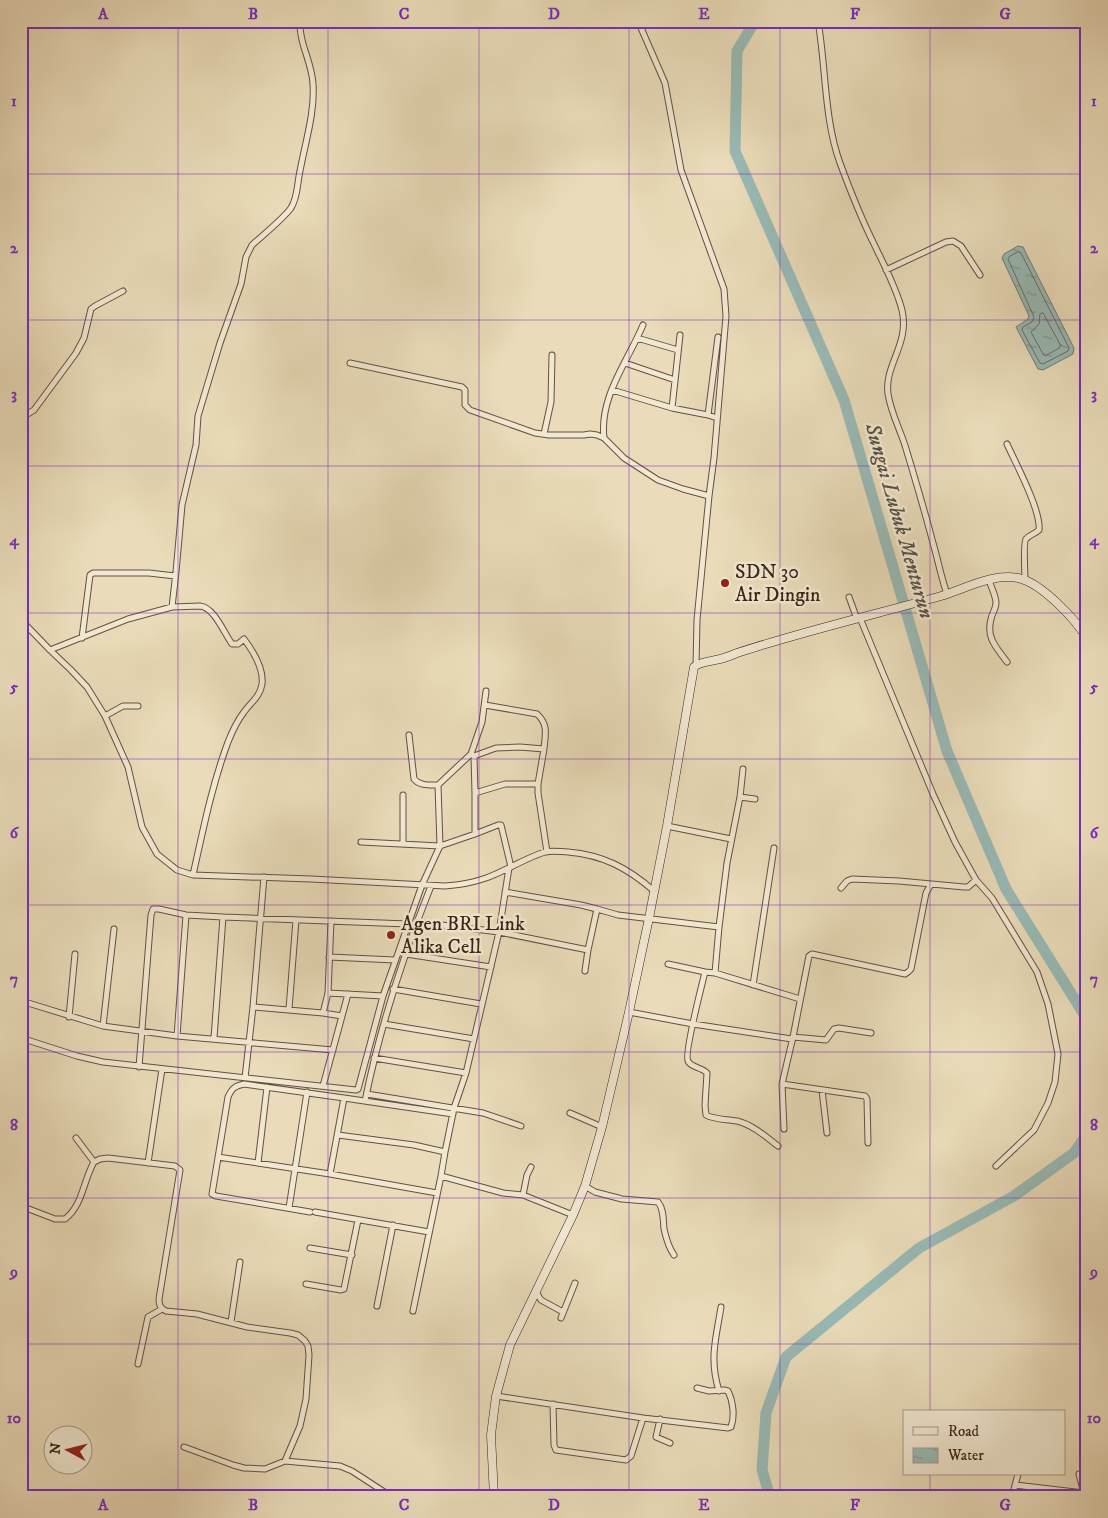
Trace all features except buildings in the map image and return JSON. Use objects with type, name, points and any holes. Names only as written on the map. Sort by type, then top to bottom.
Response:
[{"type":"street","points":[[172,607],[182,505],[196,445],[198,416],[220,343],[241,284],[246,257],[252,245],[292,207],[297,191],[313,102],[312,71],[301,40],[300,21]]},
{"type":"street","points":[[494,1497],[491,1435],[496,1396],[510,1345],[573,1215],[585,1186],[602,1127],[649,918],[667,826],[692,670],[696,665],[697,620],[726,316],[724,289],[681,170],[665,83],[638,21]]},
{"type":"street","points":[[818,21],[830,120],[838,156],[901,308],[904,332],[889,374],[887,384],[888,395],[902,436],[933,544],[944,595]]},
{"type":"street","points":[[886,270],[946,242],[953,241],[961,246],[980,275]]},
{"type":"street","points":[[21,418],[34,410],[76,353],[84,338],[91,310],[122,291]]},
{"type":"street","points":[[604,438],[604,410],[643,325]]},
{"type":"street","points":[[672,408],[680,335]]},
{"type":"street","points":[[708,415],[718,337]]},
{"type":"street","points":[[637,338],[678,350]]},
{"type":"street","points":[[544,434],[551,402],[552,355]]},
{"type":"street","points":[[350,363],[460,387],[465,390],[465,405],[470,410],[520,429],[544,434],[597,435],[604,438],[624,458],[658,480],[708,496]]},
{"type":"street","points":[[625,363],[675,380]]},
{"type":"street","points":[[612,390],[672,408],[717,418]]},
{"type":"street","points":[[1007,444],[1037,511],[1039,524],[1039,530],[1028,536],[1024,542],[1025,579]]},
{"type":"street","points":[[82,638],[90,574],[149,572],[176,576]]},
{"type":"street","points":[[696,665],[1002,577],[1025,579],[1043,590],[1064,610],[1087,639]]},
{"type":"street","points":[[989,580],[996,601],[991,619],[990,636],[1007,662]]},
{"type":"street","points":[[850,597],[932,794],[955,842],[976,880],[992,898],[1037,972],[1048,1004],[1058,1054],[1055,1082],[1048,1103],[1034,1130],[996,1166]]},
{"type":"street","points":[[50,650],[128,619],[172,607],[200,606],[208,608],[232,644],[238,644],[244,639],[250,647],[262,673],[262,681],[258,695],[244,710],[228,742],[210,798],[193,875]]},
{"type":"street","points":[[21,620],[72,670],[106,716],[128,767],[142,826],[157,854],[177,870],[193,875],[432,886],[464,885],[485,879],[547,852],[584,854],[610,861],[638,878],[654,891]]},
{"type":"street","points":[[475,834],[473,755],[482,722],[486,691]]},
{"type":"street","points":[[484,705],[537,714],[543,719],[546,728],[538,793],[547,852]]},
{"type":"street","points":[[106,716],[122,706],[138,706]]},
{"type":"street","points":[[409,735],[414,779],[422,784],[438,785],[473,755],[496,748],[520,747],[544,750]]},
{"type":"street","points":[[715,973],[731,839],[740,797],[743,769]]},
{"type":"street","points":[[474,793],[505,784],[538,784]]},
{"type":"street","points":[[21,1038],[90,1060],[139,1067],[358,1089],[382,996],[422,885],[440,846],[438,785]]},
{"type":"street","points":[[403,795],[403,844]]},
{"type":"street","points":[[740,797],[755,799]]},
{"type":"street","points":[[361,842],[440,846],[498,824],[501,826],[510,868],[491,967],[466,1074],[453,1111],[444,1152],[442,1176],[413,1310]]},
{"type":"street","points":[[667,826],[731,839]]},
{"type":"street","points":[[753,985],[774,848]]},
{"type":"street","points":[[245,1078],[264,877]]},
{"type":"street","points":[[841,888],[847,881],[852,879],[964,887],[976,880]]},
{"type":"street","points":[[784,1129],[782,1084],[808,958],[812,954],[904,974],[908,972],[911,969],[924,901],[931,884]]},
{"type":"street","points":[[365,1101],[374,1058],[394,990],[417,922],[432,886]]},
{"type":"street","points":[[505,892],[597,909],[618,915],[719,927]]},
{"type":"street","points":[[139,1067],[152,912],[156,908],[186,915],[223,918],[408,924]]},
{"type":"street","points":[[585,971],[597,909]]},
{"type":"street","points":[[177,1036],[186,915]]},
{"type":"street","points":[[214,1038],[223,918]]},
{"type":"street","points":[[289,1009],[296,920]]},
{"type":"street","points":[[323,1013],[328,993],[331,921]]},
{"type":"street","points":[[417,922],[499,932],[588,950]]},
{"type":"street","points":[[103,1026],[114,929]]},
{"type":"street","points":[[69,1016],[74,954]]},
{"type":"street","points":[[406,954],[491,967]]},
{"type":"street","points":[[329,957],[395,960]]},
{"type":"street","points":[[668,964],[715,973],[800,999]]},
{"type":"street","points":[[705,972],[687,1060],[707,1073],[706,1115],[748,1125],[778,1146]]},
{"type":"street","points":[[394,990],[481,1004]]},
{"type":"street","points":[[328,993],[382,996]]},
{"type":"street","points":[[323,1086],[348,994]]},
{"type":"street","points":[[28,1003],[103,1026],[141,1032],[333,1050]]},
{"type":"street","points":[[253,1007],[289,1009],[342,1016]]},
{"type":"street","points":[[629,1012],[693,1024],[793,1038],[826,1040],[834,1029],[838,1028],[871,1032]]},
{"type":"street","points":[[384,1024],[474,1039]]},
{"type":"street","points":[[374,1058],[466,1074]]},
{"type":"street","points":[[148,1163],[162,1069]]},
{"type":"street","points":[[429,1232],[213,1195],[212,1191],[228,1097],[231,1090],[236,1086],[244,1084],[365,1101],[483,1113],[521,1126]]},
{"type":"street","points":[[782,1084],[866,1097],[868,1143]]},
{"type":"street","points":[[258,1163],[267,1087]]},
{"type":"street","points":[[822,1090],[827,1133]]},
{"type":"street","points":[[289,1208],[308,1092]]},
{"type":"street","points":[[367,1094],[453,1111]]},
{"type":"street","points":[[330,1174],[344,1098]]},
{"type":"street","points":[[570,1114],[602,1127]]},
{"type":"street","points":[[338,1135],[444,1152]]},
{"type":"street","points":[[76,1138],[94,1162]]},
{"type":"street","points":[[218,1157],[438,1193]]},
{"type":"street","points":[[21,1206],[55,1219],[65,1219],[74,1210],[81,1198],[86,1178],[94,1162],[100,1159],[108,1158],[175,1166],[180,1170],[159,1304],[166,1311],[197,1314],[248,1327],[298,1335],[305,1340],[309,1355],[303,1412],[295,1440],[285,1461]]},
{"type":"street","points":[[523,1196],[527,1175],[531,1167]]},
{"type":"street","points":[[442,1176],[523,1196],[573,1215]]},
{"type":"street","points":[[585,1186],[595,1192],[622,1199],[658,1202],[662,1207],[665,1231],[670,1250],[674,1255]]},
{"type":"street","points":[[306,1284],[344,1289],[358,1220]]},
{"type":"street","points":[[377,1306],[392,1225]]},
{"type":"street","points":[[310,1248],[352,1255]]},
{"type":"street","points":[[231,1322],[240,1262]]},
{"type":"street","points":[[561,1318],[575,1283]]},
{"type":"street","points":[[536,1292],[541,1300],[563,1312]]},
{"type":"street","points":[[719,1391],[713,1360],[721,1308]]},
{"type":"street","points":[[138,1364],[148,1317],[162,1309]]},
{"type":"street","points":[[496,1396],[643,1418],[730,1428],[733,1420],[729,1393],[726,1390],[697,1388]]},
{"type":"street","points":[[553,1404],[554,1445],[556,1450],[628,1459],[632,1456],[643,1418]]},
{"type":"street","points":[[660,1419],[656,1437],[670,1442]]},
{"type":"street","points":[[184,1448],[244,1468],[265,1469],[285,1461],[340,1466],[352,1471],[392,1497]]},
{"type":"street","points":[[1015,1485],[1084,1495],[1079,1474]]},
{"type":"street","points":[[1012,1497],[1017,1476]]},
{"type":"water","points":[[1018,246],[1023,247],[1074,348],[1073,354],[1043,370],[1038,369],[1016,327],[1028,319],[1029,316],[1002,258],[1004,254]]},
{"type":"waterway","name":"Sungai Lubuk Menturun","points":[[755,21],[737,51],[735,151],[844,400],[947,751],[1006,889],[1087,1019]]},
{"type":"waterway","name":"Sungai Lubuk Menturun","points":[[770,1497],[762,1470],[766,1413],[786,1357],[919,1248],[1014,1196],[1074,1153],[1087,1134]]},
{"type":"place","name":"SDN 30 Air Dingin","points":[[725,583]]},
{"type":"place","name":"Agen BRI Link Alika Cell","points":[[391,935]]}]
